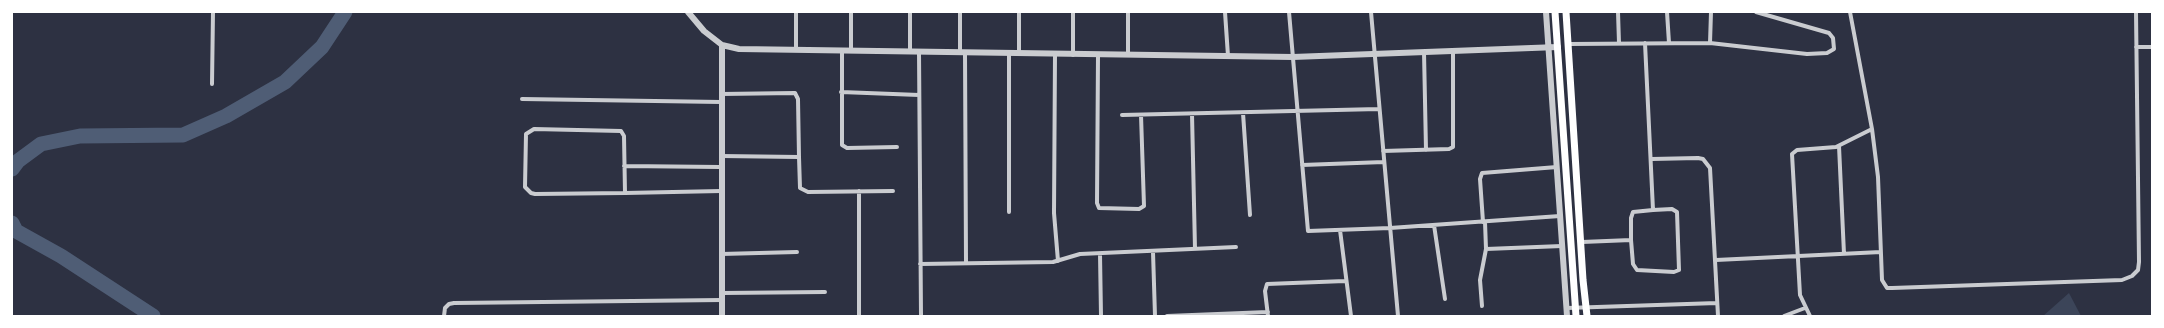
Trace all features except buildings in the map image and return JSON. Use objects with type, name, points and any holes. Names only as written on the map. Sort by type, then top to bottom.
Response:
[{"type":"main road","points":[[1555,12],[1576,316]]},
{"type":"main road","points":[[1566,12],[1582,242],[1583,280],[1587,316]]},
{"type":"street","points":[[212,84],[213,12]]},
{"type":"street","points":[[688,12],[704,31],[722,45],[739,49],[1293,57],[1558,47]]},
{"type":"street","points":[[796,12],[796,49]]},
{"type":"street","points":[[851,12],[851,50]]},
{"type":"street","points":[[910,12],[910,52]]},
{"type":"street","points":[[960,12],[966,263]]},
{"type":"street","points":[[1019,12],[1019,54]]},
{"type":"street","points":[[1073,12],[1073,55]]},
{"type":"street","points":[[1128,12],[1128,55]]},
{"type":"street","points":[[1226,12],[1228,56]]},
{"type":"street","points":[[1289,12],[1307,229],[1312,232],[1390,228],[1560,216]]},
{"type":"street","points":[[1371,12],[1398,316]]},
{"type":"street","points":[[1546,12],[1567,316]]},
{"type":"street","points":[[1618,12],[1619,43]]},
{"type":"street","points":[[1667,12],[1669,43]]},
{"type":"street","points":[[1710,43],[1711,12]]},
{"type":"street","points":[[1569,44],[1710,43],[1807,54],[1827,53],[1834,50],[1833,38],[1829,33],[1756,12]]},
{"type":"street","points":[[1850,12],[1872,129],[1878,177],[1882,280],[1887,288],[2122,280],[2132,276],[2138,270],[2136,12]]},
{"type":"street","points":[[1645,43],[1652,160],[1653,210]]},
{"type":"street","points":[[722,45],[720,156],[722,316]]},
{"type":"street","points":[[2136,47],[2152,47]]},
{"type":"street","points":[[842,50],[840,142],[844,147],[897,147]]},
{"type":"street","points":[[1383,151],[1452,149],[1454,145],[1453,51]]},
{"type":"street","points":[[919,52],[921,316]]},
{"type":"street","points":[[1424,52],[1426,150]]},
{"type":"street","points":[[1009,54],[1009,212]]},
{"type":"street","points":[[1055,54],[1054,213],[1058,261]]},
{"type":"street","points":[[1098,55],[1097,203],[1099,208],[1139,209],[1144,206],[1141,115]]},
{"type":"street","points":[[841,92],[919,96]]},
{"type":"street","points":[[721,94],[795,93],[798,99],[799,184],[803,191],[893,191]]},
{"type":"street","points":[[522,99],[721,102]]},
{"type":"street","points":[[1122,116],[1379,109]]},
{"type":"street","points":[[1243,112],[1250,216]]},
{"type":"street","points":[[1192,114],[1195,249]]},
{"type":"street","points":[[625,193],[624,136],[621,131],[534,129],[526,134],[525,187],[531,193],[625,193],[721,191]]},
{"type":"street","points":[[1810,316],[1800,295],[1792,154],[1797,150],[1839,146],[1872,129]]},
{"type":"street","points":[[1839,146],[1844,254]]},
{"type":"street","points":[[720,156],[799,157]]},
{"type":"street","points":[[1652,160],[1698,158],[1707,163],[1710,168],[1718,316]]},
{"type":"street","points":[[1302,165],[1384,162]]},
{"type":"street","points":[[624,166],[720,167]]},
{"type":"street","points":[[1482,306],[1480,280],[1486,249],[1480,179],[1482,173],[1557,167]]},
{"type":"street","points":[[859,191],[859,316]]},
{"type":"street","points":[[1672,210],[1677,212],[1679,270],[1674,272],[1637,270],[1633,264],[1631,240],[1631,218],[1633,212],[1672,210]]},
{"type":"street","points":[[1434,225],[1445,299]]},
{"type":"street","points":[[1340,230],[1345,281],[1351,316]]},
{"type":"street","points":[[1582,242],[1631,240]]},
{"type":"street","points":[[1486,249],[1562,246]]},
{"type":"street","points":[[920,264],[1058,261],[1074,255],[1236,247]]},
{"type":"street","points":[[721,254],[797,252]]},
{"type":"street","points":[[1153,252],[1155,316]]},
{"type":"street","points":[[1716,260],[1881,252]]},
{"type":"street","points":[[1100,254],[1101,316]]},
{"type":"street","points":[[1167,316],[1268,314],[1265,291],[1267,284],[1345,281]]},
{"type":"street","points":[[444,316],[445,308],[448,304],[454,302],[722,297],[825,292]]},
{"type":"street","points":[[1566,308],[1718,303]]},
{"type":"street","points":[[1784,316],[1805,308]]},
{"type":"shaded area","points":[[2069,293],[2081,316],[2043,316]]},
{"type":"waterway","points":[[12,169],[18,161],[41,144],[80,136],[183,135],[226,116],[285,82],[322,47],[345,12]]},
{"type":"waterway","points":[[12,223],[16,231],[61,256],[153,316]]}]
